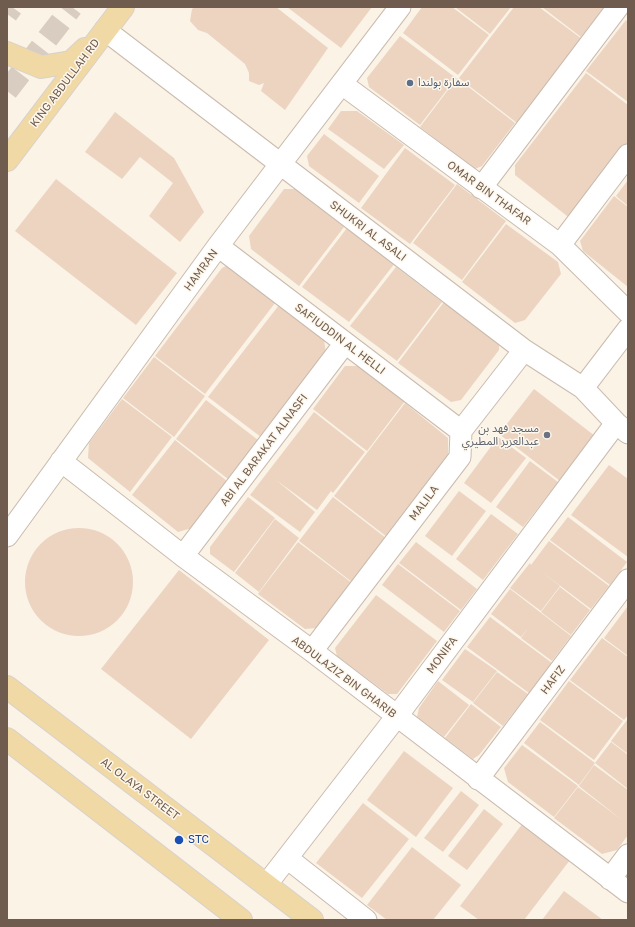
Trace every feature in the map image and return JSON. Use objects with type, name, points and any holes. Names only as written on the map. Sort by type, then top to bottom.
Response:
[{"type":"main road","name":"KING ABDULLAH RD","points":[[7,160],[123,7]]},
{"type":"main road","points":[[7,53],[41,68],[71,62],[105,30]]},
{"type":"main road","name":"AL OLAYA STREET","points":[[7,687],[312,920]]},
{"type":"main road","points":[[7,739],[241,920]]},
{"type":"street","name":"HAMRAN","points":[[7,536],[218,246],[400,7]]},
{"type":"street","points":[[481,188],[618,7]]},
{"type":"street","name":"SHUKRI AL ASALI","points":[[105,30],[524,350],[583,388],[622,428]]},
{"type":"street","name":"OMAR BIN THAFAR","points":[[342,84],[560,245],[628,312]]},
{"type":"street","points":[[560,245],[628,155]]},
{"type":"street","name":"SAFIUDDIN AL HELLI","points":[[218,246],[461,431]]},
{"type":"street","points":[[583,388],[628,329]]},
{"type":"street","name":"ABI AL BARAKAT ALNASFI","points":[[183,556],[345,343]]},
{"type":"street","points":[[461,431],[524,350]]},
{"type":"street","name":"MONIFA","points":[[266,885],[622,428]]},
{"type":"street","name":"MALILA","points":[[312,651],[460,456],[461,431]]},
{"type":"street","name":"ABDULAZIZ BIN GHARIB","points":[[61,461],[183,556],[312,651],[628,892]]},
{"type":"street","name":"HAFIZ","points":[[478,779],[628,580]]},
{"type":"street","points":[[610,879],[628,855]]},
{"type":"street","points":[[287,858],[366,920]]},
{"type":"building","points":[[195,7],[276,7],[328,48],[285,110],[261,91],[264,83],[259,85],[249,81],[249,73],[245,64],[207,33],[198,30],[190,21],[192,9]]},
{"type":"building","points":[[287,7],[372,7],[341,48]]},
{"type":"building","points":[[422,7],[452,7],[489,35],[458,75],[403,33]]},
{"type":"building","points":[[455,7],[511,7],[490,34]]},
{"type":"building","points":[[514,7],[539,7],[582,39],[517,123],[459,78]]},
{"type":"building","points":[[542,7],[604,7],[581,37]]},
{"type":"building","points":[[626,20],[628,22],[628,102],[586,71]]},
{"type":"building","name":"سفارة بولندا","points":[[400,36],[456,78],[420,125],[369,87],[367,78]]},
{"type":"building","points":[[586,73],[628,105],[628,144],[577,214],[567,216],[515,175],[515,165]]},
{"type":"building","points":[[457,78],[515,123],[482,166],[475,169],[420,127]]},
{"type":"building","points":[[341,111],[357,111],[404,145],[384,169],[328,129]]},
{"type":"building","points":[[115,112],[174,158],[204,212],[180,242],[149,216],[173,183],[140,157],[122,179],[85,152]]},
{"type":"building","points":[[324,134],[379,176],[359,203],[309,166],[307,156]]},
{"type":"building","points":[[405,148],[455,185],[410,244],[361,208]]},
{"type":"building","points":[[56,179],[177,273],[136,325],[15,231]]},
{"type":"building","points":[[628,180],[628,206],[616,196]]},
{"type":"building","points":[[457,184],[506,221],[462,280],[413,243]]},
{"type":"building","points":[[284,189],[295,189],[344,227],[299,286],[251,249],[249,236]]},
{"type":"building","points":[[614,196],[628,207],[628,287],[583,251],[580,241]]},
{"type":"building","points":[[506,224],[558,262],[561,274],[525,320],[515,323],[462,282]]},
{"type":"building","points":[[347,228],[395,263],[349,322],[302,287]]},
{"type":"building","points":[[226,266],[275,303],[205,394],[155,356],[222,268]]},
{"type":"building","points":[[396,267],[442,302],[397,361],[350,326]]},
{"type":"building","points":[[444,302],[499,343],[499,350],[461,400],[451,402],[398,363]]},
{"type":"building","points":[[279,305],[324,340],[326,353],[261,437],[208,397]]},
{"type":"building","points":[[154,357],[205,396],[174,437],[123,398]]},
{"type":"building","points":[[345,366],[359,366],[405,401],[367,451],[313,409]]},
{"type":"building","name":"مسجد فهد بن عبدالعزيز المطيري","points":[[534,389],[595,436],[560,481],[499,434]]},
{"type":"building","points":[[122,399],[172,437],[130,492],[88,458],[89,443]]},
{"type":"building","points":[[206,400],[258,440],[228,479],[176,439]]},
{"type":"building","points":[[405,403],[448,438],[448,455],[387,537],[334,496]]},
{"type":"building","points":[[314,412],[365,452],[333,493],[331,491],[317,510],[276,480],[315,512],[300,532],[250,495]]},
{"type":"building","points":[[498,437],[526,458],[491,503],[464,483]]},
{"type":"building","points":[[175,440],[227,481],[192,528],[178,532],[132,495]]},
{"type":"building","points":[[530,461],[558,482],[523,527],[496,507]]},
{"type":"building","points":[[609,465],[628,479],[628,557],[571,515]]},
{"type":"building","points":[[459,491],[486,511],[452,556],[425,536]]},
{"type":"building","points":[[248,497],[275,518],[234,572],[210,554],[210,547]]},
{"type":"building","points":[[333,497],[386,538],[352,582],[299,541]]},
{"type":"building","points":[[491,514],[518,534],[483,580],[456,559]]},
{"type":"building","points":[[568,517],[627,562],[610,585],[550,540]]},
{"type":"building","points":[[275,519],[299,538],[259,592],[235,573]]},
{"type":"building","points":[[79,528],[100,532],[117,544],[129,561],[133,582],[129,603],[117,620],[100,632],[79,636],[58,632],[41,620],[29,603],[25,582],[29,561],[41,544],[58,532]]},
{"type":"building","points":[[549,541],[609,586],[591,609],[538,569],[560,586],[541,611],[510,588],[530,563],[531,565]]},
{"type":"building","points":[[298,542],[352,583],[317,628],[305,629],[258,594]]},
{"type":"building","points":[[416,542],[477,589],[461,610],[399,563]]},
{"type":"building","points":[[398,564],[460,611],[444,632],[382,585]]},
{"type":"building","points":[[179,570],[269,640],[191,739],[101,669]]},
{"type":"building","points":[[560,587],[590,610],[571,635],[541,612]]},
{"type":"building","points":[[510,589],[571,636],[552,661],[521,638],[528,628],[521,637],[491,614]]},
{"type":"building","points":[[376,595],[437,641],[397,694],[388,694],[337,656],[335,648]]},
{"type":"building","points":[[628,606],[628,656],[604,638]]},
{"type":"building","points":[[490,617],[552,663],[529,693],[467,647]]},
{"type":"building","points":[[602,638],[628,657],[628,715],[624,720],[570,680]]},
{"type":"building","points":[[465,649],[497,671],[473,702],[442,680]]},
{"type":"building","points":[[497,672],[528,694],[503,726],[473,703]]},
{"type":"building","points":[[438,681],[469,705],[444,737],[417,717],[419,708]]},
{"type":"building","points":[[569,681],[623,721],[594,760],[540,720]]},
{"type":"building","points":[[471,704],[501,727],[479,755],[473,759],[445,738]]},
{"type":"building","points":[[627,720],[628,721],[628,754],[611,741]]},
{"type":"building","points":[[540,722],[595,763],[579,785],[524,743]]},
{"type":"building","points":[[611,742],[628,755],[628,789],[595,763]]},
{"type":"building","points":[[522,745],[578,786],[554,817],[508,782],[504,768]]},
{"type":"building","points":[[404,751],[453,788],[416,837],[367,800]]},
{"type":"building","points":[[594,765],[628,790],[628,835],[617,850],[602,854],[554,818],[578,787],[622,820],[579,786]]},
{"type":"building","points":[[461,791],[479,805],[443,852],[424,838]]},
{"type":"building","points":[[363,803],[409,839],[362,898],[316,863]]},
{"type":"building","points":[[484,809],[503,824],[467,870],[448,856]]},
{"type":"building","points":[[523,823],[570,860],[524,920],[479,920],[460,906]]},
{"type":"building","points":[[412,847],[461,885],[433,920],[387,920],[367,905]]},
{"type":"building","points":[[564,891],[603,920],[542,920]]},
{"type":"tunnel","points":[[7,14],[12,7]]},
{"type":"tunnel","points":[[7,91],[72,7]]},
{"type":"place","name":"سفارة بولندا","points":[[410,83]]},
{"type":"place","name":"مسجد فهد بن عبدالعزيز المطيري","points":[[547,435]]},
{"type":"place","name":"STC","points":[[179,840]]}]
